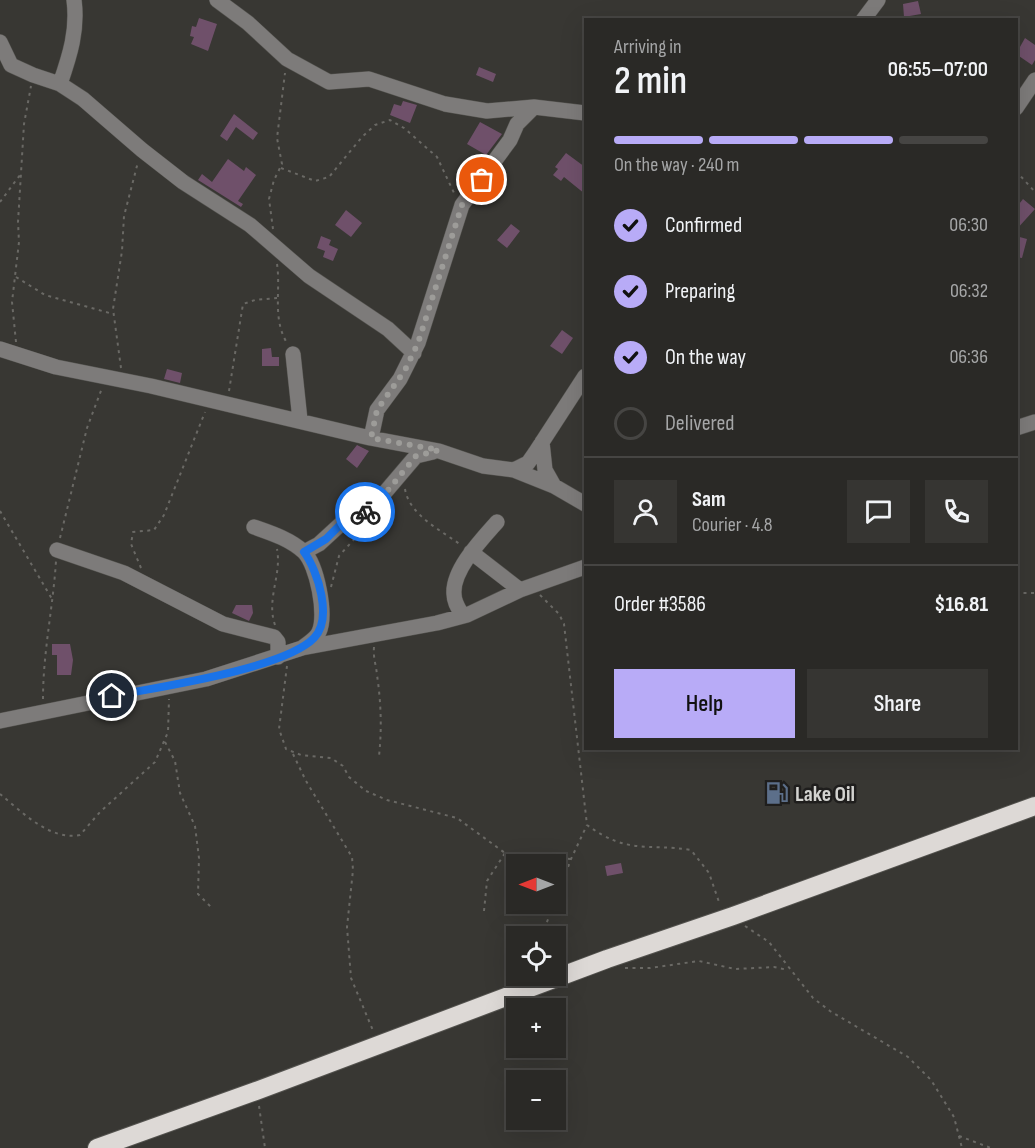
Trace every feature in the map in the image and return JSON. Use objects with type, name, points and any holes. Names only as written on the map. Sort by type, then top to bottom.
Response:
[{"type":"highway","points":[[97,1148],[256,1091],[607,959],[734,916],[1035,806]]},
{"type":"street","points":[[60,84],[70,55],[76,25],[74,0]]},
{"type":"street","points":[[217,0],[248,23],[286,59],[329,82],[369,79],[445,104],[487,111],[534,107],[584,113]]},
{"type":"street","points":[[865,18],[879,0]]},
{"type":"street","points":[[0,42],[11,65],[60,84],[83,99],[183,182],[250,225],[309,276],[388,329],[414,353]]},
{"type":"street","points":[[1018,105],[1035,80]]},
{"type":"street","points":[[371,438],[377,410],[400,379],[414,353],[462,205],[510,140],[517,124],[534,107]]},
{"type":"street","points":[[7,352],[56,367],[300,420],[371,438],[439,450],[483,466],[514,470],[554,486],[584,503]]},
{"type":"street","points":[[293,354],[300,420]]},
{"type":"street","points":[[514,470],[528,463],[584,378]]},
{"type":"street","points":[[1018,427],[1035,422]]},
{"type":"street","points":[[542,442],[545,470],[554,486]]},
{"type":"street","points":[[304,552],[326,539],[343,522],[370,510],[416,456],[439,450]]},
{"type":"street","points":[[463,616],[456,604],[454,586],[471,552],[498,522]]},
{"type":"street","points":[[0,722],[168,685],[206,679],[287,650],[319,632],[323,608],[309,560],[304,552],[254,526]]},
{"type":"street","points":[[57,550],[124,573],[224,624],[266,634],[287,650],[463,616],[525,588],[584,567]]},
{"type":"street","points":[[471,552],[525,588]]},
{"type":"path","points":[[286,59],[277,138],[280,168],[269,199],[278,272],[277,298],[280,330],[293,354]]},
{"type":"path","points":[[7,352],[16,277],[24,124],[33,75]]},
{"type":"path","points":[[280,168],[321,180],[333,174],[375,125],[390,120],[404,128],[437,157],[451,189],[462,205]]},
{"type":"path","points":[[122,380],[113,314],[122,251],[124,216],[142,150]]},
{"type":"path","points":[[1018,173],[1035,192]]},
{"type":"path","points":[[0,202],[21,175]]},
{"type":"path","points":[[16,277],[45,295],[113,314]]},
{"type":"path","points":[[226,404],[243,304],[255,300],[277,298]]},
{"type":"path","points":[[148,585],[130,540],[133,532],[154,530],[164,515],[211,400]]},
{"type":"path","points":[[403,471],[406,497],[411,505],[471,552]]},
{"type":"path","points":[[0,511],[53,601]]},
{"type":"path","points":[[320,597],[332,585],[339,556],[364,531],[369,521]]},
{"type":"path","points":[[273,534],[280,563],[271,609],[287,650],[279,729],[282,743],[292,753],[306,781],[352,857],[348,927],[351,978],[379,1044]]},
{"type":"path","points":[[525,588],[559,614],[564,624],[587,825],[566,873]]},
{"type":"path","points":[[1018,593],[1035,592]]},
{"type":"path","points":[[374,635],[373,662],[377,673],[383,735],[379,756]]},
{"type":"path","points":[[0,794],[38,824],[68,836],[80,835],[100,812],[155,762],[168,732],[168,685]]},
{"type":"path","points":[[165,741],[176,761],[180,793],[195,826],[199,858],[198,894],[211,907]]},
{"type":"path","points":[[292,753],[331,758],[343,766],[359,787],[366,791],[387,800],[457,818],[505,853],[514,856],[571,859]]},
{"type":"path","points":[[587,825],[607,839],[625,846],[691,850],[709,873],[719,903],[769,942],[790,970],[800,978],[813,998],[830,1011],[908,1057],[938,1087],[954,1117],[962,1148]]},
{"type":"path","points":[[484,911],[487,881],[505,853]]},
{"type":"path","points":[[607,959],[623,968],[650,968],[699,961],[735,969],[774,967],[790,970]]},
{"type":"path","points":[[256,1091],[265,1148]]},
{"type":"path","points":[[959,1136],[991,1148]]},
{"type":"building","points":[[918,1],[921,14],[904,17],[903,4]]},
{"type":"building","points":[[199,18],[217,24],[208,51],[191,44],[194,37],[190,36],[192,26],[196,27]]},
{"type":"building","points":[[1025,38],[1035,45],[1035,60],[1032,65],[1018,55],[1018,50]]},
{"type":"building","points":[[479,67],[496,74],[493,82],[476,75]]},
{"type":"building","points":[[403,101],[417,105],[410,123],[390,115],[394,104],[401,106]]},
{"type":"building","points":[[234,114],[258,133],[253,140],[236,127],[227,141],[220,136]]},
{"type":"building","points":[[480,122],[502,134],[486,155],[467,144]]},
{"type":"building","points":[[566,153],[584,166],[584,193],[564,177],[561,181],[553,175],[558,169],[555,167]]},
{"type":"building","points":[[228,159],[244,171],[246,167],[256,175],[238,201],[243,204],[241,207],[198,180],[202,174],[212,182]]},
{"type":"building","points":[[1023,199],[1035,209],[1018,228],[1018,205]]},
{"type":"building","points":[[346,210],[362,223],[351,237],[335,225]]},
{"type":"building","points":[[511,224],[520,231],[507,248],[497,240]]},
{"type":"building","points":[[321,236],[331,240],[329,245],[338,249],[333,261],[323,257],[325,251],[317,248]]},
{"type":"building","points":[[1018,237],[1027,239],[1022,258],[1018,257]]},
{"type":"building","points":[[562,330],[573,338],[562,354],[550,346]]},
{"type":"building","points":[[271,348],[272,357],[279,357],[279,366],[262,366],[262,349]]},
{"type":"building","points":[[167,369],[182,373],[180,383],[164,379]]},
{"type":"building","points":[[357,445],[369,451],[357,468],[346,459]]},
{"type":"building","points":[[236,605],[252,605],[253,613],[249,621],[232,613]]},
{"type":"building","points":[[52,644],[70,644],[73,660],[71,675],[57,675],[57,655],[52,655]]},
{"type":"building","points":[[621,863],[623,873],[607,876],[605,866]]},
{"type":"way so far","points":[[365,512],[380,500],[416,456],[439,450],[371,438],[371,432],[377,410],[400,379],[414,353],[462,205],[482,180]]},
{"type":"place","name":"Lake Oil","points":[[777,793]]},
{"type":"route","points":[[112,696],[206,679],[302,648],[319,632],[323,608],[319,588],[304,552],[326,539],[343,522],[365,512]]}]
